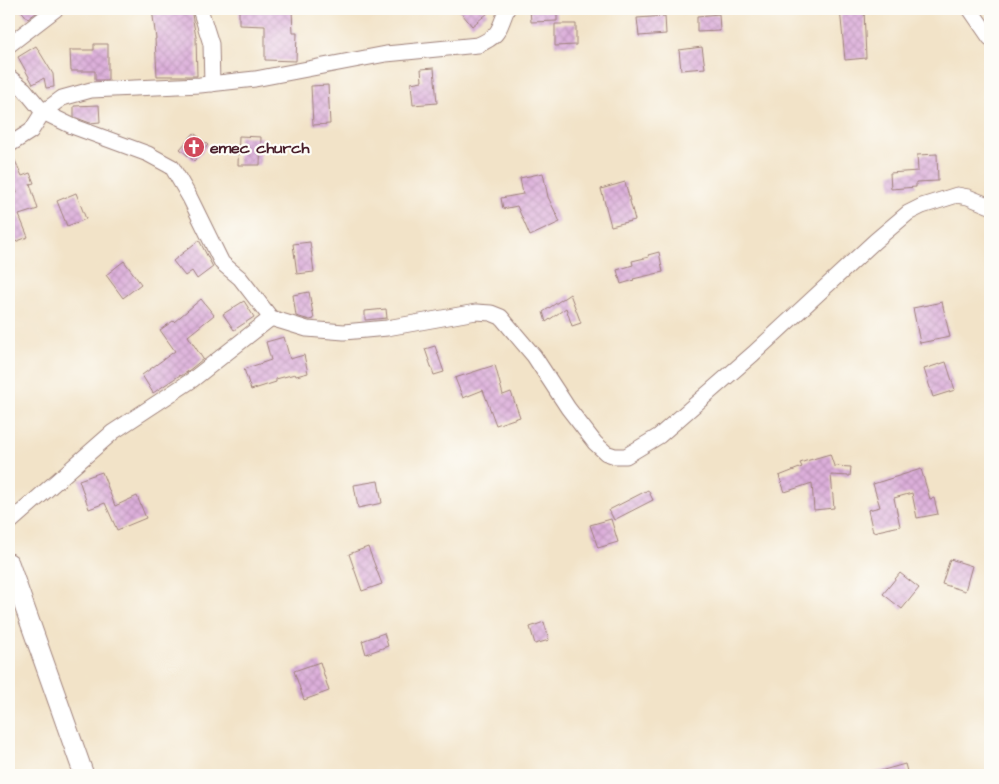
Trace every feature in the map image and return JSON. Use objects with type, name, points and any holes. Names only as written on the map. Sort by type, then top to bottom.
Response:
[{"type":"main road","points":[[9,563],[84,775]]},
{"type":"street","points":[[9,44],[56,9]]},
{"type":"street","points":[[200,9],[211,44],[212,84]]},
{"type":"street","points":[[9,145],[31,131],[43,112],[62,98],[91,90],[212,84],[255,79],[386,54],[478,45],[492,39],[499,31],[507,9]]},
{"type":"street","points":[[970,9],[990,38]]},
{"type":"street","points":[[9,77],[24,89],[43,112],[72,126],[148,154],[172,166],[222,263],[240,278],[272,318],[306,329],[344,332],[387,328],[476,312],[501,316],[534,356],[568,408],[596,443],[606,453],[615,456],[626,456],[659,436],[753,354],[908,213],[922,206],[957,195],[968,197],[990,206]]},
{"type":"street","points":[[9,523],[113,432],[192,380],[272,318]]},
{"type":"building","points":[[20,9],[41,9],[28,19]]},
{"type":"building","points":[[152,9],[191,9],[196,37],[197,76],[157,76],[156,39]]},
{"type":"building","points":[[239,9],[292,9],[293,33],[297,33],[296,61],[265,60],[265,26],[239,25]]},
{"type":"building","points":[[458,9],[485,9],[488,13],[472,26]]},
{"type":"building","points":[[530,9],[557,9],[557,21],[531,22]]},
{"type":"building","points":[[840,9],[864,9],[866,58],[845,60]]},
{"type":"building","points":[[719,14],[720,31],[697,32],[697,16]]},
{"type":"building","points":[[665,16],[666,34],[639,36],[637,18]]},
{"type":"building","points":[[555,24],[576,24],[576,45],[555,46]]},
{"type":"building","points":[[94,44],[108,44],[108,80],[95,80],[95,71],[71,71],[70,50],[94,50]]},
{"type":"building","points":[[36,46],[53,74],[54,87],[46,88],[44,78],[33,84],[18,57]]},
{"type":"building","points":[[702,47],[705,68],[681,70],[679,50]]},
{"type":"building","points":[[434,68],[437,103],[413,105],[411,83],[422,81],[421,69]]},
{"type":"building","points":[[328,85],[330,124],[313,125],[311,86]]},
{"type":"building","points":[[99,105],[100,122],[90,123],[74,117],[74,106]]},
{"type":"building","name":"emec church","points":[[194,133],[208,145],[194,161],[180,149]]},
{"type":"building","points":[[239,136],[261,137],[260,165],[238,165]]},
{"type":"building","points":[[9,154],[12,154],[22,176],[30,173],[34,183],[30,184],[38,209],[19,215],[28,237],[15,242],[9,225],[11,222],[9,196],[17,193],[9,171]]},
{"type":"building","points":[[937,154],[938,181],[916,182],[916,187],[891,189],[890,173],[918,171],[917,155]]},
{"type":"building","points":[[543,173],[548,197],[560,222],[530,236],[517,206],[503,209],[501,198],[523,194],[520,178]]},
{"type":"building","points":[[625,182],[635,220],[611,226],[601,189]]},
{"type":"building","points":[[76,193],[86,219],[67,226],[57,201]]},
{"type":"building","points":[[199,240],[213,267],[197,279],[192,271],[185,276],[173,261]]},
{"type":"building","points":[[310,242],[314,272],[297,274],[293,244]]},
{"type":"building","points":[[659,252],[663,272],[633,279],[621,284],[617,270],[633,265],[632,261],[649,257],[648,255]]},
{"type":"building","points":[[124,261],[141,284],[123,298],[106,275]]},
{"type":"building","points":[[309,292],[314,319],[310,320],[296,316],[293,295]]},
{"type":"building","points":[[570,294],[581,323],[572,326],[566,308],[546,322],[543,312]]},
{"type":"building","points":[[201,299],[214,315],[188,336],[203,359],[187,372],[153,393],[142,375],[175,351],[160,330],[174,322]]},
{"type":"building","points":[[244,301],[254,317],[234,330],[223,314]]},
{"type":"building","points":[[942,302],[950,337],[920,343],[913,308]]},
{"type":"building","points":[[386,309],[387,318],[365,320],[365,311]]},
{"type":"building","points":[[284,337],[290,359],[304,355],[308,373],[276,379],[276,382],[251,390],[244,369],[271,360],[266,342]]},
{"type":"building","points":[[435,346],[444,372],[434,375],[425,349]]},
{"type":"building","points":[[946,362],[955,390],[933,397],[924,369]]},
{"type":"building","points":[[495,365],[503,395],[511,392],[520,417],[496,425],[483,390],[463,398],[455,378]]},
{"type":"building","points":[[830,454],[834,466],[851,467],[850,476],[831,475],[834,508],[814,510],[812,483],[785,492],[779,476],[802,467],[800,463]]},
{"type":"building","points":[[921,469],[930,499],[934,498],[938,514],[917,518],[912,493],[894,498],[900,526],[873,532],[868,510],[880,507],[873,484]]},
{"type":"building","points":[[102,472],[115,506],[137,496],[146,518],[117,530],[105,503],[89,509],[79,480]]},
{"type":"building","points":[[378,481],[382,503],[358,508],[354,485]]},
{"type":"building","points":[[648,490],[653,500],[614,520],[609,510]]},
{"type":"building","points":[[611,519],[618,542],[598,548],[590,525]]},
{"type":"building","points":[[368,547],[382,584],[362,591],[349,554]]},
{"type":"building","points":[[950,559],[972,566],[965,591],[942,584]]},
{"type":"building","points":[[900,573],[919,588],[902,609],[883,594]]},
{"type":"building","points":[[544,622],[549,640],[535,644],[530,627]]},
{"type":"building","points":[[384,633],[388,646],[366,654],[362,641]]},
{"type":"building","points":[[320,662],[329,691],[304,700],[294,671]]},
{"type":"building","points":[[905,764],[908,775],[873,775],[873,773]]},
{"type":"place","name":"emec church","points":[[194,147]]}]
